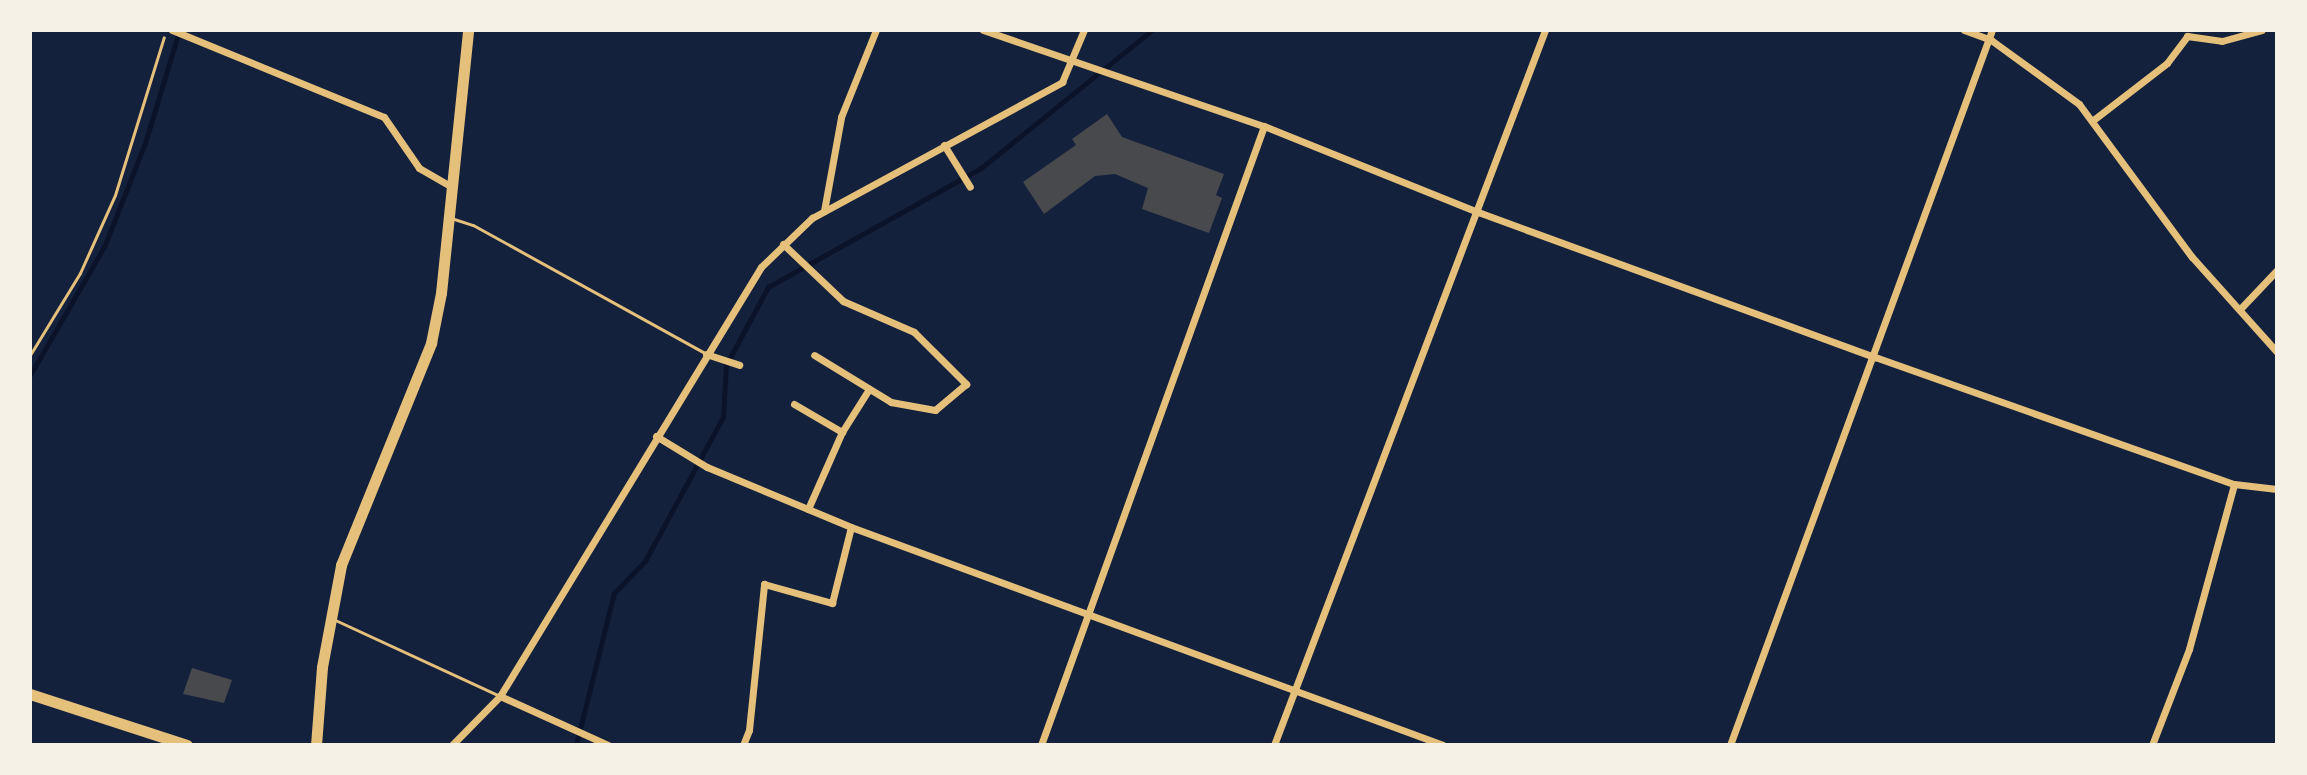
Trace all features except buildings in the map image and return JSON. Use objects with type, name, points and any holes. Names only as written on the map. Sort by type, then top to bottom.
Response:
[{"type":"main road","points":[[316,745],[329,617],[351,537],[424,364],[441,293],[468,30]]},
{"type":"main road","points":[[30,694],[187,745]]},
{"type":"street","points":[[169,30],[384,117],[419,168],[450,186]]},
{"type":"street","points":[[824,211],[841,117],[876,30]]},
{"type":"street","points":[[983,30],[1117,79],[1264,126],[1478,212],[1875,357],[2234,484],[2277,489]]},
{"type":"street","points":[[452,745],[500,696],[761,267],[783,244],[824,211],[1062,82],[1084,30]]},
{"type":"street","points":[[1274,745],[1545,30]]},
{"type":"street","points":[[1964,30],[1991,40],[2079,104],[2192,257],[2241,308],[2277,352]]},
{"type":"street","points":[[1730,745],[1875,357],[1991,40],[1992,30]]},
{"type":"street","points":[[2092,121],[2167,63],[2187,36],[2222,41],[2262,30]]},
{"type":"street","points":[[1041,745],[1092,614],[1264,126]]},
{"type":"street","points":[[944,145],[970,187]]},
{"type":"street","points":[[783,244],[843,301],[914,332],[966,384],[935,410],[891,402],[814,355]]},
{"type":"street","points":[[2241,308],[2277,270]]},
{"type":"street","points":[[706,354],[739,365]]},
{"type":"street","points":[[808,509],[842,432],[869,389]]},
{"type":"street","points":[[794,404],[842,432]]},
{"type":"street","points":[[656,436],[706,466],[851,527],[1443,745]]},
{"type":"street","points":[[2152,745],[2189,649],[2234,484]]},
{"type":"street","points":[[743,745],[749,730],[764,584],[832,603],[851,527]]},
{"type":"street","points":[[500,696],[608,745]]},
{"type":"lane","points":[[447,218],[473,225],[706,354]]},
{"type":"lane","points":[[329,617],[500,696]]},
{"type":"path","points":[[30,355],[80,273],[115,195],[169,30]]},
{"type":"waterway","points":[[576,745],[614,593],[645,561],[723,417],[726,365],[768,287],[981,168],[1152,30]]},
{"type":"waterway","points":[[30,375],[104,247],[145,143],[179,31]]}]
